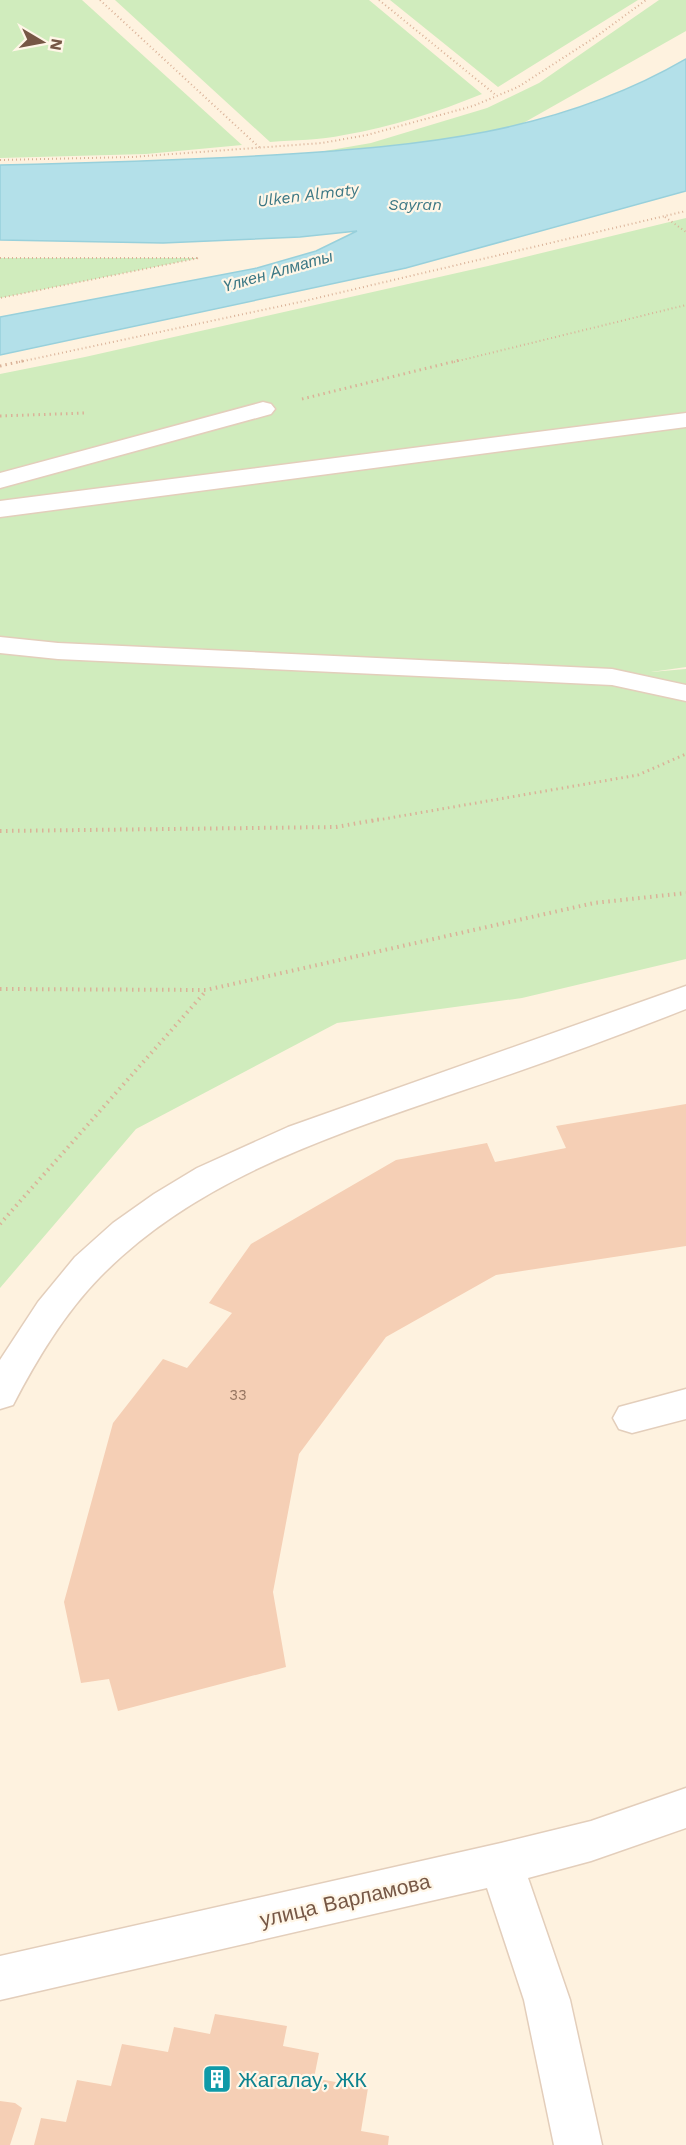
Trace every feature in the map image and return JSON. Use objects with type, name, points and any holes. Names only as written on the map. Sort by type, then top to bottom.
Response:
[{"type":"street","points":[[0,481],[263,409]]},
{"type":"street","points":[[0,509],[686,420]]},
{"type":"street","points":[[0,645],[58,651],[612,677],[686,669]]},
{"type":"street","points":[[612,677],[686,693]]},
{"type":"street","points":[[0,1394],[46,1318],[88,1267],[173,1198],[217,1172],[274,1144],[603,1030],[686,997]]},
{"type":"street","points":[[632,1418],[686,1404]]},
{"type":"street","name":"улица Варламова","points":[[0,1978],[501,1864],[591,1841],[686,1808]]},
{"type":"street","points":[[501,1864],[547,2000],[578,2145]]},
{"type":"path","points":[[100,0],[260,148]]},
{"type":"path","points":[[379,0],[497,96]]},
{"type":"path","points":[[0,160],[132,158],[322,143],[367,135],[473,106],[518,87],[597,36],[646,0]]},
{"type":"path","points":[[0,366],[276,307],[686,211]]},
{"type":"path","points":[[664,217],[686,232]]},
{"type":"path","points":[[0,258],[199,258],[0,298]]},
{"type":"path","points":[[263,409],[686,305]]},
{"type":"path","points":[[0,416],[96,413]]},
{"type":"path","points":[[0,831],[336,827],[638,775],[686,754]]},
{"type":"path","points":[[0,989],[206,990],[594,903],[686,893]]},
{"type":"path","points":[[0,1224],[206,990]]},
{"type":"green space","points":[[0,0],[82,0],[242,145],[146,154],[0,158]]},
{"type":"green space","points":[[115,0],[369,0],[482,94],[431,113],[362,132],[326,138],[270,142]]},
{"type":"green space","points":[[390,0],[638,0],[498,87]]},
{"type":"green space","points":[[659,0],[686,0],[686,31],[518,126],[430,143],[319,152],[371,143],[487,108],[539,83]]},
{"type":"green space","points":[[686,218],[686,667],[651,672],[686,669],[686,959],[522,998],[337,1023],[136,1129],[0,1288],[0,374],[488,266]]},
{"type":"green space","points":[[0,258],[199,258],[0,298]]},
{"type":"water","name":"Sayran","points":[[686,59],[686,191],[406,268],[0,355],[0,317],[257,268],[316,251],[357,231],[300,237],[163,243],[0,240],[0,165],[273,155],[381,147],[486,132],[537,120],[588,104],[637,84]]},
{"type":"building","points":[[686,1104],[686,1246],[496,1275],[386,1337],[299,1454],[273,1592],[286,1667],[118,1711],[109,1679],[81,1683],[64,1602],[113,1423],[163,1359],[187,1368],[232,1313],[209,1303],[251,1244],[396,1160],[487,1143],[495,1162],[566,1148],[556,1126]]},
{"type":"building","name":"Жагалау, ЖК","points":[[215,2014],[287,2026],[283,2046],[319,2053],[314,2078],[368,2088],[361,2131],[389,2136],[388,2145],[34,2145],[41,2118],[66,2122],[77,2080],[111,2086],[122,2044],[168,2052],[174,2027],[210,2034]]},
{"type":"building","points":[[0,2101],[15,2103],[22,2108],[10,2145],[0,2145]]},
{"type":"place","name":"Жагалау, ЖК","points":[[217,2079]]},
{"type":"water label","name":"Ulken Almaty","points":[[308,195]]},
{"type":"water label","name":"Үлкен Алматы","points":[[278,271]]}]
